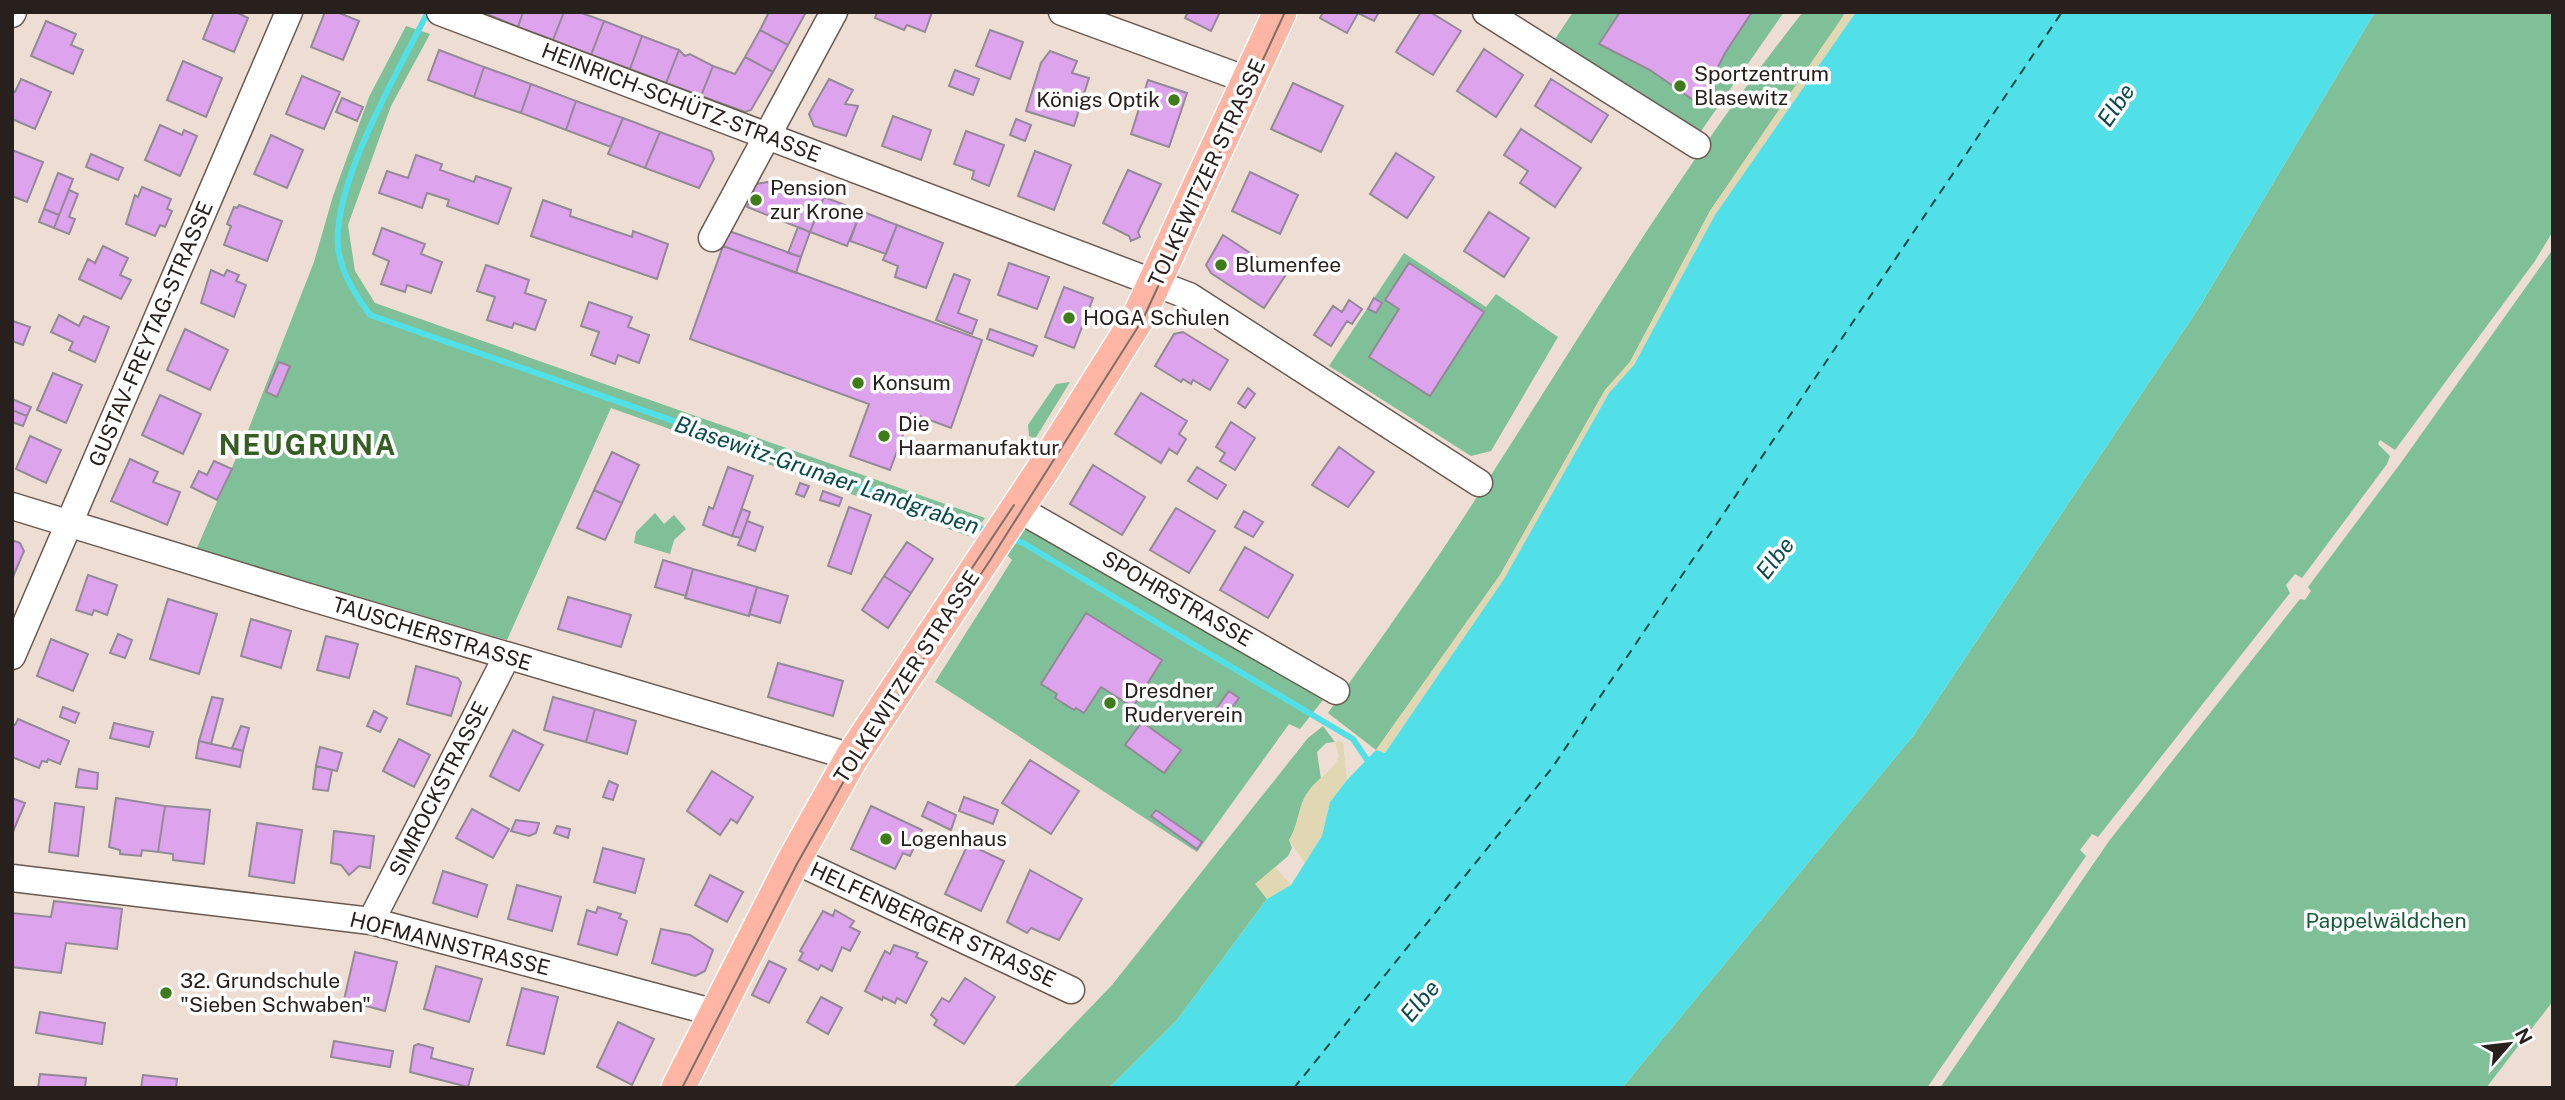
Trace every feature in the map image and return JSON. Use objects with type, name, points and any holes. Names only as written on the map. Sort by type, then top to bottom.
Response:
[{"type":"main road","name":"TOLKEWITZER STRASSE","points":[[678,1088],[794,860],[852,757],[1016,511],[1120,349],[1157,283],[1280,12]]},
{"type":"street","name":"GUSTAV-FREYTAG-STRASSE","points":[[12,656],[289,12]]},
{"type":"street","points":[[712,239],[834,12]]},
{"type":"street","points":[[1062,12],[1250,81]]},
{"type":"street","points":[[1486,12],[1697,145]]},
{"type":"street","name":"HEINRICH-SCHÜTZ-STRASSE","points":[[447,15],[1189,296],[1479,482]]},
{"type":"street","name":"TAUSCHERSTRASSE","points":[[12,506],[69,526],[852,757]]},
{"type":"street","name":"SPOHRSTRASSE","points":[[1016,511],[1336,691]]},
{"type":"street","name":"SIMROCKSTRASSE","points":[[371,921],[507,656]]},
{"type":"street","name":"HELFENBERGER STRASSE","points":[[794,860],[1071,990]]},
{"type":"street","name":"HOFMANNSTRASSE","points":[[12,878],[371,921],[716,1013]]},
{"type":"green space","name":"Sportzentrum Blasewitz","points":[[1573,12],[1784,12],[1699,134],[1555,39]]},
{"type":"green space","points":[[1803,12],[1846,12],[1710,211],[1630,362],[1605,390],[1500,575],[1376,750],[1328,713],[1443,549],[1617,276],[1707,142]]},
{"type":"green space","points":[[2375,12],[2553,12],[2553,231],[2535,261],[2395,450],[2380,440],[2378,444],[2390,456],[2387,464],[2302,578],[2295,574],[2286,585],[2290,593],[2098,837],[2092,834],[2080,850],[2086,856],[1927,1088],[1622,1088],[1913,736],[2200,306]]},
{"type":"green space","points":[[406,26],[430,34],[391,106],[348,225],[355,271],[375,303],[985,518],[971,537],[611,408],[507,640],[196,550],[247,433],[314,262],[333,196],[369,97]]},
{"type":"green space","name":"Pappelwäldchen","points":[[2553,249],[2553,1001],[2486,1088],[1940,1088],[2109,841],[2300,599],[2305,600],[2311,591],[2308,587],[2400,464]]},
{"type":"green space","points":[[1404,253],[1486,307],[1496,294],[1558,337],[1491,451],[1471,456],[1329,366]]},
{"type":"green space","points":[[1070,382],[1035,439],[1029,436],[1028,425],[1056,384]]},
{"type":"green space","points":[[655,513],[664,524],[674,515],[686,529],[674,540],[670,554],[634,543],[636,532]]},
{"type":"green space","name":"Dresdner Ruderverein","points":[[1028,525],[1323,700],[1300,729],[1289,724],[1197,852],[935,682],[1012,560],[1007,555]]},
{"type":"green space","points":[[1323,726],[1335,742],[1326,743],[1317,752],[1321,779],[1306,800],[1289,840],[1292,848],[1288,856],[1256,884],[1267,899],[1177,1020],[1109,1088],[1013,1088],[1112,985],[1308,738]]},
{"type":"sand","points":[[1846,12],[1856,12],[1715,215],[1634,365],[1609,393],[1504,579],[1385,753],[1376,750],[1500,575],[1605,390],[1630,362],[1710,211]]},
{"type":"sand","points":[[1335,742],[1343,743],[1347,780],[1330,802],[1322,836],[1305,863],[1289,840],[1306,795],[1330,770],[1339,756]]},
{"type":"sand","points":[[1275,867],[1291,885],[1267,899],[1255,884]]},
{"type":"water","name":"Elbe","points":[[1856,12],[2375,12],[2200,306],[1913,736],[1622,1088],[1109,1088],[1177,1020],[1267,899],[1291,885],[1322,836],[1330,802],[1347,780],[1376,750],[1385,753],[1504,579],[1609,393],[1634,365],[1715,215]]},
{"type":"building","points":[[214,12],[236,12],[248,18],[234,52],[203,39]]},
{"type":"building","points":[[325,12],[337,12],[359,21],[343,60],[311,47]]},
{"type":"building","points":[[482,12],[523,12],[518,27]]},
{"type":"building","points":[[523,12],[564,12],[553,40],[518,27]]},
{"type":"building","points":[[564,12],[579,12],[604,21],[591,55],[553,40]]},
{"type":"building","points":[[769,12],[806,12],[788,45],[760,30]]},
{"type":"building","points":[[877,12],[932,12],[925,32],[907,25],[904,30],[875,18]]},
{"type":"building","points":[[1188,12],[1220,12],[1211,31],[1185,18]]},
{"type":"building","points":[[1323,12],[1379,12],[1374,21],[1358,13],[1347,33],[1320,18]]},
{"type":"building","points":[[1421,12],[1430,12],[1461,31],[1433,75],[1396,52]]},
{"type":"building","name":"Sportzentrum Blasewitz","points":[[1620,12],[1752,12],[1725,53],[1699,104],[1650,70],[1599,44]]},
{"type":"building","points":[[46,21],[76,34],[71,45],[83,50],[73,74],[31,56]]},
{"type":"building","points":[[604,21],[642,36],[630,69],[591,55]]},
{"type":"building","points":[[760,30],[788,45],[773,72],[745,57]]},
{"type":"building","points":[[990,30],[1023,42],[1010,79],[976,66]]},
{"type":"building","points":[[642,36],[679,50],[666,83],[630,69]]},
{"type":"building","points":[[1484,49],[1523,75],[1496,117],[1457,91]]},
{"type":"building","points":[[439,50],[484,67],[474,97],[428,80]]},
{"type":"building","points":[[679,50],[685,56],[690,54],[713,66],[701,96],[666,83]]},
{"type":"building","points":[[1050,51],[1077,61],[1072,73],[1089,78],[1074,126],[1026,111],[1041,63]]},
{"type":"building","points":[[745,57],[773,72],[751,110],[745,112],[701,96],[713,66],[735,74]]},
{"type":"building","points":[[183,61],[222,78],[206,117],[167,100]]},
{"type":"building","points":[[484,67],[531,84],[521,113],[474,97]]},
{"type":"building","points":[[955,70],[979,79],[973,95],[949,86]]},
{"type":"building","points":[[302,76],[340,92],[324,129],[286,114]]},
{"type":"building","points":[[21,79],[51,92],[35,129],[12,119],[12,91],[15,92]]},
{"type":"building","points":[[829,79],[853,90],[845,104],[858,106],[846,136],[814,126],[809,114]]},
{"type":"building","points":[[1551,79],[1608,115],[1591,142],[1535,106]]},
{"type":"building","points":[[1148,80],[1187,93],[1169,147],[1131,134]]},
{"type":"building","points":[[1293,83],[1343,106],[1321,152],[1271,129]]},
{"type":"building","points":[[531,84],[576,101],[566,130],[521,113]]},
{"type":"building","points":[[342,98],[363,107],[357,121],[336,112]]},
{"type":"building","points":[[576,101],[623,118],[611,147],[566,130]]},
{"type":"building","points":[[893,116],[931,130],[921,160],[882,146]]},
{"type":"building","points":[[623,118],[660,132],[645,168],[608,154]]},
{"type":"building","points":[[1016,119],[1031,125],[1025,141],[1010,135]]},
{"type":"building","points":[[160,125],[182,135],[184,130],[197,136],[180,176],[145,160]]},
{"type":"building","points":[[1521,129],[1581,168],[1555,207],[1520,183],[1528,171],[1504,155]]},
{"type":"building","points":[[966,131],[1004,145],[989,186],[972,179],[974,171],[954,164]]},
{"type":"building","points":[[660,132],[711,151],[714,159],[699,188],[645,168]]},
{"type":"building","points":[[271,135],[303,150],[287,188],[254,174]]},
{"type":"building","points":[[12,150],[43,162],[27,202],[12,196]]},
{"type":"building","points":[[1035,151],[1071,165],[1054,210],[1018,196]]},
{"type":"building","points":[[1396,153],[1434,177],[1407,218],[1370,194]]},
{"type":"building","points":[[91,154],[123,168],[118,180],[86,167]]},
{"type":"building","points":[[416,155],[442,164],[440,170],[474,182],[476,176],[511,188],[498,224],[447,206],[449,200],[427,193],[422,208],[379,193],[387,171],[408,178]]},
{"type":"building","points":[[1128,170],[1161,184],[1138,232],[1140,237],[1131,241],[1129,236],[1103,223]]},
{"type":"building","points":[[1250,172],[1298,195],[1280,234],[1232,211]]},
{"type":"building","points":[[58,173],[73,179],[59,215],[44,209]]},
{"type":"building","points":[[767,182],[775,186],[784,182],[824,197],[810,232],[747,207],[756,184]]},
{"type":"building","points":[[142,187],[171,199],[167,209],[172,211],[165,227],[160,225],[155,236],[126,224],[135,195],[138,197]]},
{"type":"building","points":[[69,190],[78,194],[69,217],[75,219],[69,234],[54,228]]},
{"type":"building","points":[[824,197],[861,211],[847,246],[810,232]]},
{"type":"building","points":[[543,200],[571,210],[570,216],[632,237],[633,231],[668,244],[657,279],[531,236]]},
{"type":"building","points":[[239,205],[282,221],[267,261],[224,245],[231,226],[227,224],[234,207]]},
{"type":"building","points":[[44,209],[59,215],[54,228],[39,222]]},
{"type":"building","points":[[861,211],[897,225],[886,254],[850,241]]},
{"type":"building","points":[[1489,212],[1529,238],[1504,277],[1464,251]]},
{"type":"building","points":[[897,225],[943,243],[926,288],[895,277],[898,266],[883,260]]},
{"type":"building","points":[[798,227],[810,232],[801,257],[788,253]]},
{"type":"building","points":[[382,228],[425,244],[421,254],[442,262],[431,293],[407,285],[405,292],[381,284],[389,261],[373,254]]},
{"type":"building","points":[[729,231],[801,257],[796,273],[723,246]]},
{"type":"building","points":[[1223,235],[1285,276],[1264,308],[1211,273],[1206,265]]},
{"type":"building","points":[[103,246],[128,258],[120,275],[131,280],[121,299],[79,279],[88,259],[95,263]]},
{"type":"building","points":[[723,246],[982,340],[951,428],[911,413],[890,470],[850,456],[869,404],[690,339]]},
{"type":"building","points":[[1009,263],[1049,277],[1037,309],[998,295]]},
{"type":"building","points":[[1409,263],[1484,312],[1430,396],[1369,357],[1399,309],[1385,300]]},
{"type":"building","points":[[486,265],[529,280],[525,293],[546,300],[535,330],[514,323],[512,328],[487,320],[495,297],[477,291]]},
{"type":"building","points":[[211,270],[224,276],[227,270],[239,275],[236,281],[246,285],[234,317],[201,303]]},
{"type":"building","points":[[954,274],[970,280],[958,313],[977,320],[972,334],[936,320]]},
{"type":"building","name":"HOGA Schulen","points":[[1064,287],[1093,298],[1074,348],[1045,337]]},
{"type":"building","points":[[1374,298],[1382,303],[1376,313],[1368,309]]},
{"type":"building","points":[[1349,300],[1362,309],[1352,324],[1347,321],[1331,346],[1314,335],[1333,306],[1342,312]]},
{"type":"building","points":[[589,302],[632,317],[628,327],[649,335],[639,363],[618,355],[615,364],[591,355],[599,332],[581,326]]},
{"type":"building","points":[[59,315],[79,326],[84,316],[109,327],[95,362],[69,350],[73,342],[51,332]]},
{"type":"building","points":[[13,321],[30,327],[23,345],[12,341]]},
{"type":"building","points":[[185,329],[228,350],[210,390],[167,370]]},
{"type":"building","points":[[990,329],[1037,346],[1033,356],[987,339]]},
{"type":"building","points":[[1183,332],[1228,360],[1210,390],[1193,380],[1191,384],[1183,379],[1181,382],[1155,366],[1174,334]]},
{"type":"building","points":[[279,362],[290,366],[277,397],[266,392]]},
{"type":"building","points":[[53,373],[82,385],[66,423],[37,410]]},
{"type":"building","points":[[1248,388],[1255,394],[1245,408],[1238,403]]},
{"type":"building","points":[[1141,393],[1187,421],[1179,434],[1186,439],[1177,454],[1169,449],[1161,463],[1115,434]]},
{"type":"building","points":[[160,395],[201,414],[183,454],[142,435]]},
{"type":"building","points":[[12,399],[31,407],[27,416],[12,410]]},
{"type":"building","points":[[12,410],[27,416],[23,426],[12,422]]},
{"type":"building","points":[[1231,422],[1255,438],[1235,470],[1220,461],[1225,453],[1216,447]]},
{"type":"building","points":[[30,436],[61,450],[46,483],[16,469]]},
{"type":"building","points":[[1339,447],[1374,472],[1348,507],[1312,485]]},
{"type":"building","points":[[612,452],[639,465],[622,503],[594,490]]},
{"type":"building","points":[[130,459],[158,472],[153,482],[180,492],[167,525],[111,501]]},
{"type":"building","points":[[214,461],[232,469],[217,500],[191,487],[199,471],[207,475]]},
{"type":"building","points":[[1093,465],[1145,497],[1122,535],[1070,504]]},
{"type":"building","points":[[728,467],[753,476],[732,536],[703,525],[709,507],[713,509]]},
{"type":"building","points":[[1197,467],[1226,485],[1217,499],[1188,481]]},
{"type":"building","points":[[800,483],[809,486],[804,497],[796,494]]},
{"type":"building","points":[[594,490],[622,503],[605,540],[577,528]]},
{"type":"building","points":[[823,491],[842,498],[839,506],[820,500]]},
{"type":"building","points":[[849,507],[871,515],[851,574],[828,566]]},
{"type":"building","points":[[1176,508],[1215,531],[1189,573],[1150,550]]},
{"type":"building","points":[[742,509],[750,512],[741,538],[732,536]]},
{"type":"building","points":[[1244,511],[1263,522],[1253,537],[1235,527]]},
{"type":"building","points":[[747,521],[763,527],[755,551],[738,545]]},
{"type":"building","points":[[12,540],[20,543],[24,551],[12,579]]},
{"type":"building","points":[[907,542],[933,559],[911,593],[884,576]]},
{"type":"building","points":[[1245,547],[1293,575],[1268,618],[1220,590]]},
{"type":"building","points":[[663,560],[693,569],[686,596],[655,587]]},
{"type":"building","points":[[693,569],[757,587],[749,616],[685,598]]},
{"type":"building","points":[[88,575],[117,585],[107,615],[94,610],[92,615],[76,610]]},
{"type":"building","points":[[884,576],[911,593],[888,628],[862,610]]},
{"type":"building","points":[[757,587],[788,596],[780,623],[749,614]]},
{"type":"building","points":[[568,597],[631,615],[621,647],[558,629]]},
{"type":"building","points":[[168,599],[217,614],[199,674],[150,659]]},
{"type":"building","points":[[1086,613],[1162,660],[1133,707],[1101,687],[1084,713],[1055,698],[1057,694],[1041,684]]},
{"type":"building","points":[[251,619],[291,631],[281,668],[241,656]]},
{"type":"building","points":[[118,634],[132,640],[125,658],[110,653]]},
{"type":"building","points":[[326,636],[358,644],[349,678],[317,670]]},
{"type":"building","points":[[51,639],[88,654],[73,691],[37,676]]},
{"type":"building","points":[[778,663],[843,681],[833,716],[768,697]]},
{"type":"building","points":[[416,666],[458,678],[461,683],[451,716],[407,704]]},
{"type":"building","points":[[1229,691],[1239,698],[1223,719],[1214,712]]},
{"type":"building","points":[[212,697],[223,699],[211,744],[199,741]]},
{"type":"building","points":[[553,697],[595,709],[586,742],[544,730]]},
{"type":"building","points":[[63,707],[79,713],[75,723],[60,717]]},
{"type":"building","points":[[595,709],[636,721],[627,754],[586,742]]},
{"type":"building","points":[[374,711],[387,718],[380,732],[367,726]]},
{"type":"building","points":[[18,719],[69,741],[60,764],[48,759],[47,762],[42,761],[39,768],[12,757],[12,724],[15,725]]},
{"type":"building","points":[[1142,722],[1181,750],[1164,773],[1125,745]]},
{"type":"building","points":[[114,723],[153,732],[149,747],[110,738]]},
{"type":"building","points":[[241,726],[249,728],[243,751],[232,748]]},
{"type":"building","points":[[513,730],[543,745],[519,791],[490,776]]},
{"type":"building","points":[[399,739],[430,755],[414,787],[383,771]]},
{"type":"building","points":[[199,741],[243,751],[240,767],[196,758]]},
{"type":"building","points":[[320,747],[342,753],[337,771],[316,766]]},
{"type":"building","points":[[1030,760],[1079,791],[1051,834],[1002,803]]},
{"type":"building","points":[[316,766],[332,770],[328,791],[313,789]]},
{"type":"building","points":[[79,769],[98,773],[97,789],[76,787]]},
{"type":"building","points":[[712,771],[753,797],[737,823],[731,819],[720,835],[687,811]]},
{"type":"building","points":[[609,781],[618,785],[613,800],[603,797]]},
{"type":"building","points":[[964,797],[998,810],[993,824],[959,811]]},
{"type":"building","points":[[12,798],[25,803],[12,834]]},
{"type":"building","points":[[116,798],[165,806],[158,852],[142,850],[141,856],[120,854],[120,850],[109,847]]},
{"type":"building","points":[[928,802],[956,815],[951,830],[922,816]]},
{"type":"building","points":[[55,803],[84,807],[78,856],[49,852]]},
{"type":"building","points":[[165,806],[210,810],[204,864],[173,860],[173,854],[158,852]]},
{"type":"building","name":"Logenhaus","points":[[871,806],[922,830],[910,856],[903,853],[895,869],[851,849]]},
{"type":"building","points":[[472,809],[509,829],[493,858],[456,838]]},
{"type":"building","points":[[1156,810],[1202,842],[1197,849],[1151,816]]},
{"type":"building","points":[[516,820],[539,823],[536,833],[529,836],[511,831]]},
{"type":"building","points":[[257,823],[302,830],[294,883],[249,876]]},
{"type":"building","points":[[557,826],[570,829],[568,838],[554,833]]},
{"type":"building","points":[[334,831],[374,836],[370,868],[359,866],[349,875],[341,865],[331,863]]},
{"type":"building","points":[[968,844],[1004,861],[981,911],[945,894]]},
{"type":"building","points":[[603,848],[644,859],[635,893],[594,882]]},
{"type":"building","points":[[1030,870],[1082,899],[1059,940],[1031,928],[1027,933],[1007,922]]},
{"type":"building","points":[[443,871],[487,885],[477,917],[433,903]]},
{"type":"building","points":[[710,875],[743,892],[727,922],[695,905]]},
{"type":"building","points":[[517,885],[561,897],[552,931],[508,919]]},
{"type":"building","points":[[54,901],[122,909],[117,949],[66,943],[61,973],[12,967],[12,913],[51,917]]},
{"type":"building","points":[[598,907],[621,914],[619,918],[627,921],[617,955],[578,944],[587,910],[596,913]]},
{"type":"building","points":[[835,910],[854,921],[850,927],[860,932],[850,951],[842,947],[832,971],[821,965],[818,970],[799,960],[803,953],[800,951],[823,911],[833,916]]},
{"type":"building","points":[[661,929],[690,935],[713,950],[705,971],[695,976],[652,963]]},
{"type":"building","points":[[894,945],[918,953],[916,957],[927,962],[906,1003],[897,998],[895,1003],[883,997],[882,1000],[865,991],[885,951],[890,954]]},
{"type":"building","points":[[355,952],[397,962],[385,1011],[344,1000]]},
{"type":"building","points":[[769,961],[786,969],[769,1003],[752,995]]},
{"type":"building","points":[[436,966],[482,979],[469,1022],[424,1009]]},
{"type":"building","points":[[965,978],[995,997],[964,1044],[934,1025],[937,1020],[931,1015],[942,998],[949,1002]]},
{"type":"building","points":[[522,988],[558,997],[544,1054],[507,1045]]},
{"type":"building","points":[[821,997],[842,1008],[828,1034],[807,1022]]},
{"type":"building","points":[[40,1012],[105,1023],[102,1044],[36,1033]]},
{"type":"building","points":[[618,1022],[654,1039],[632,1085],[597,1067]]},
{"type":"building","points":[[334,1041],[393,1051],[390,1067],[331,1057]]},
{"type":"building","points":[[418,1044],[433,1048],[431,1058],[473,1069],[468,1087],[410,1072],[414,1046]]},
{"type":"building","points":[[40,1074],[86,1078],[85,1088],[38,1088]]},
{"type":"building","points":[[143,1075],[177,1079],[176,1088],[141,1088]]},
{"type":"waterway","name":"Blasewitz‐Grunaer Landgraben","points":[[428,12],[370,127],[345,192],[339,221],[338,247],[342,266],[370,315],[992,532]]},
{"type":"waterway","name":"Blasewitz‐Grunaer Landgraben","points":[[1008,538],[1023,543],[1353,739],[1372,767]]},
{"type":"ferry route","points":[[1294,1088],[1552,768],[2062,12]]},
{"type":"tram line","points":[[682,1088],[798,862],[857,758],[989,562],[1143,319],[1285,12]]},
{"type":"tram line","points":[[880,706],[1014,505]]},
{"type":"place","name":"Sportzentrum Blasewitz","points":[[1680,86]]},
{"type":"place","name":"Königs Optik","points":[[1174,100]]},
{"type":"place","name":"Pension zur Krone","points":[[756,200]]},
{"type":"place","name":"Blumenfee","points":[[1221,265]]},
{"type":"place","name":"HOGA Schulen","points":[[1069,318]]},
{"type":"place","name":"Konsum","points":[[858,383]]},
{"type":"place","name":"Die Haarmanufaktur","points":[[884,436]]},
{"type":"place","name":"Dresdner Ruderverein","points":[[1110,703]]},
{"type":"place","name":"Logenhaus","points":[[886,839]]},
{"type":"place","name":"32. Grundschule \"Sieben Schwaben\"","points":[[166,993]]},
{"type":"district","name":"NEUGRUNA","points":[[308,445]]}]
